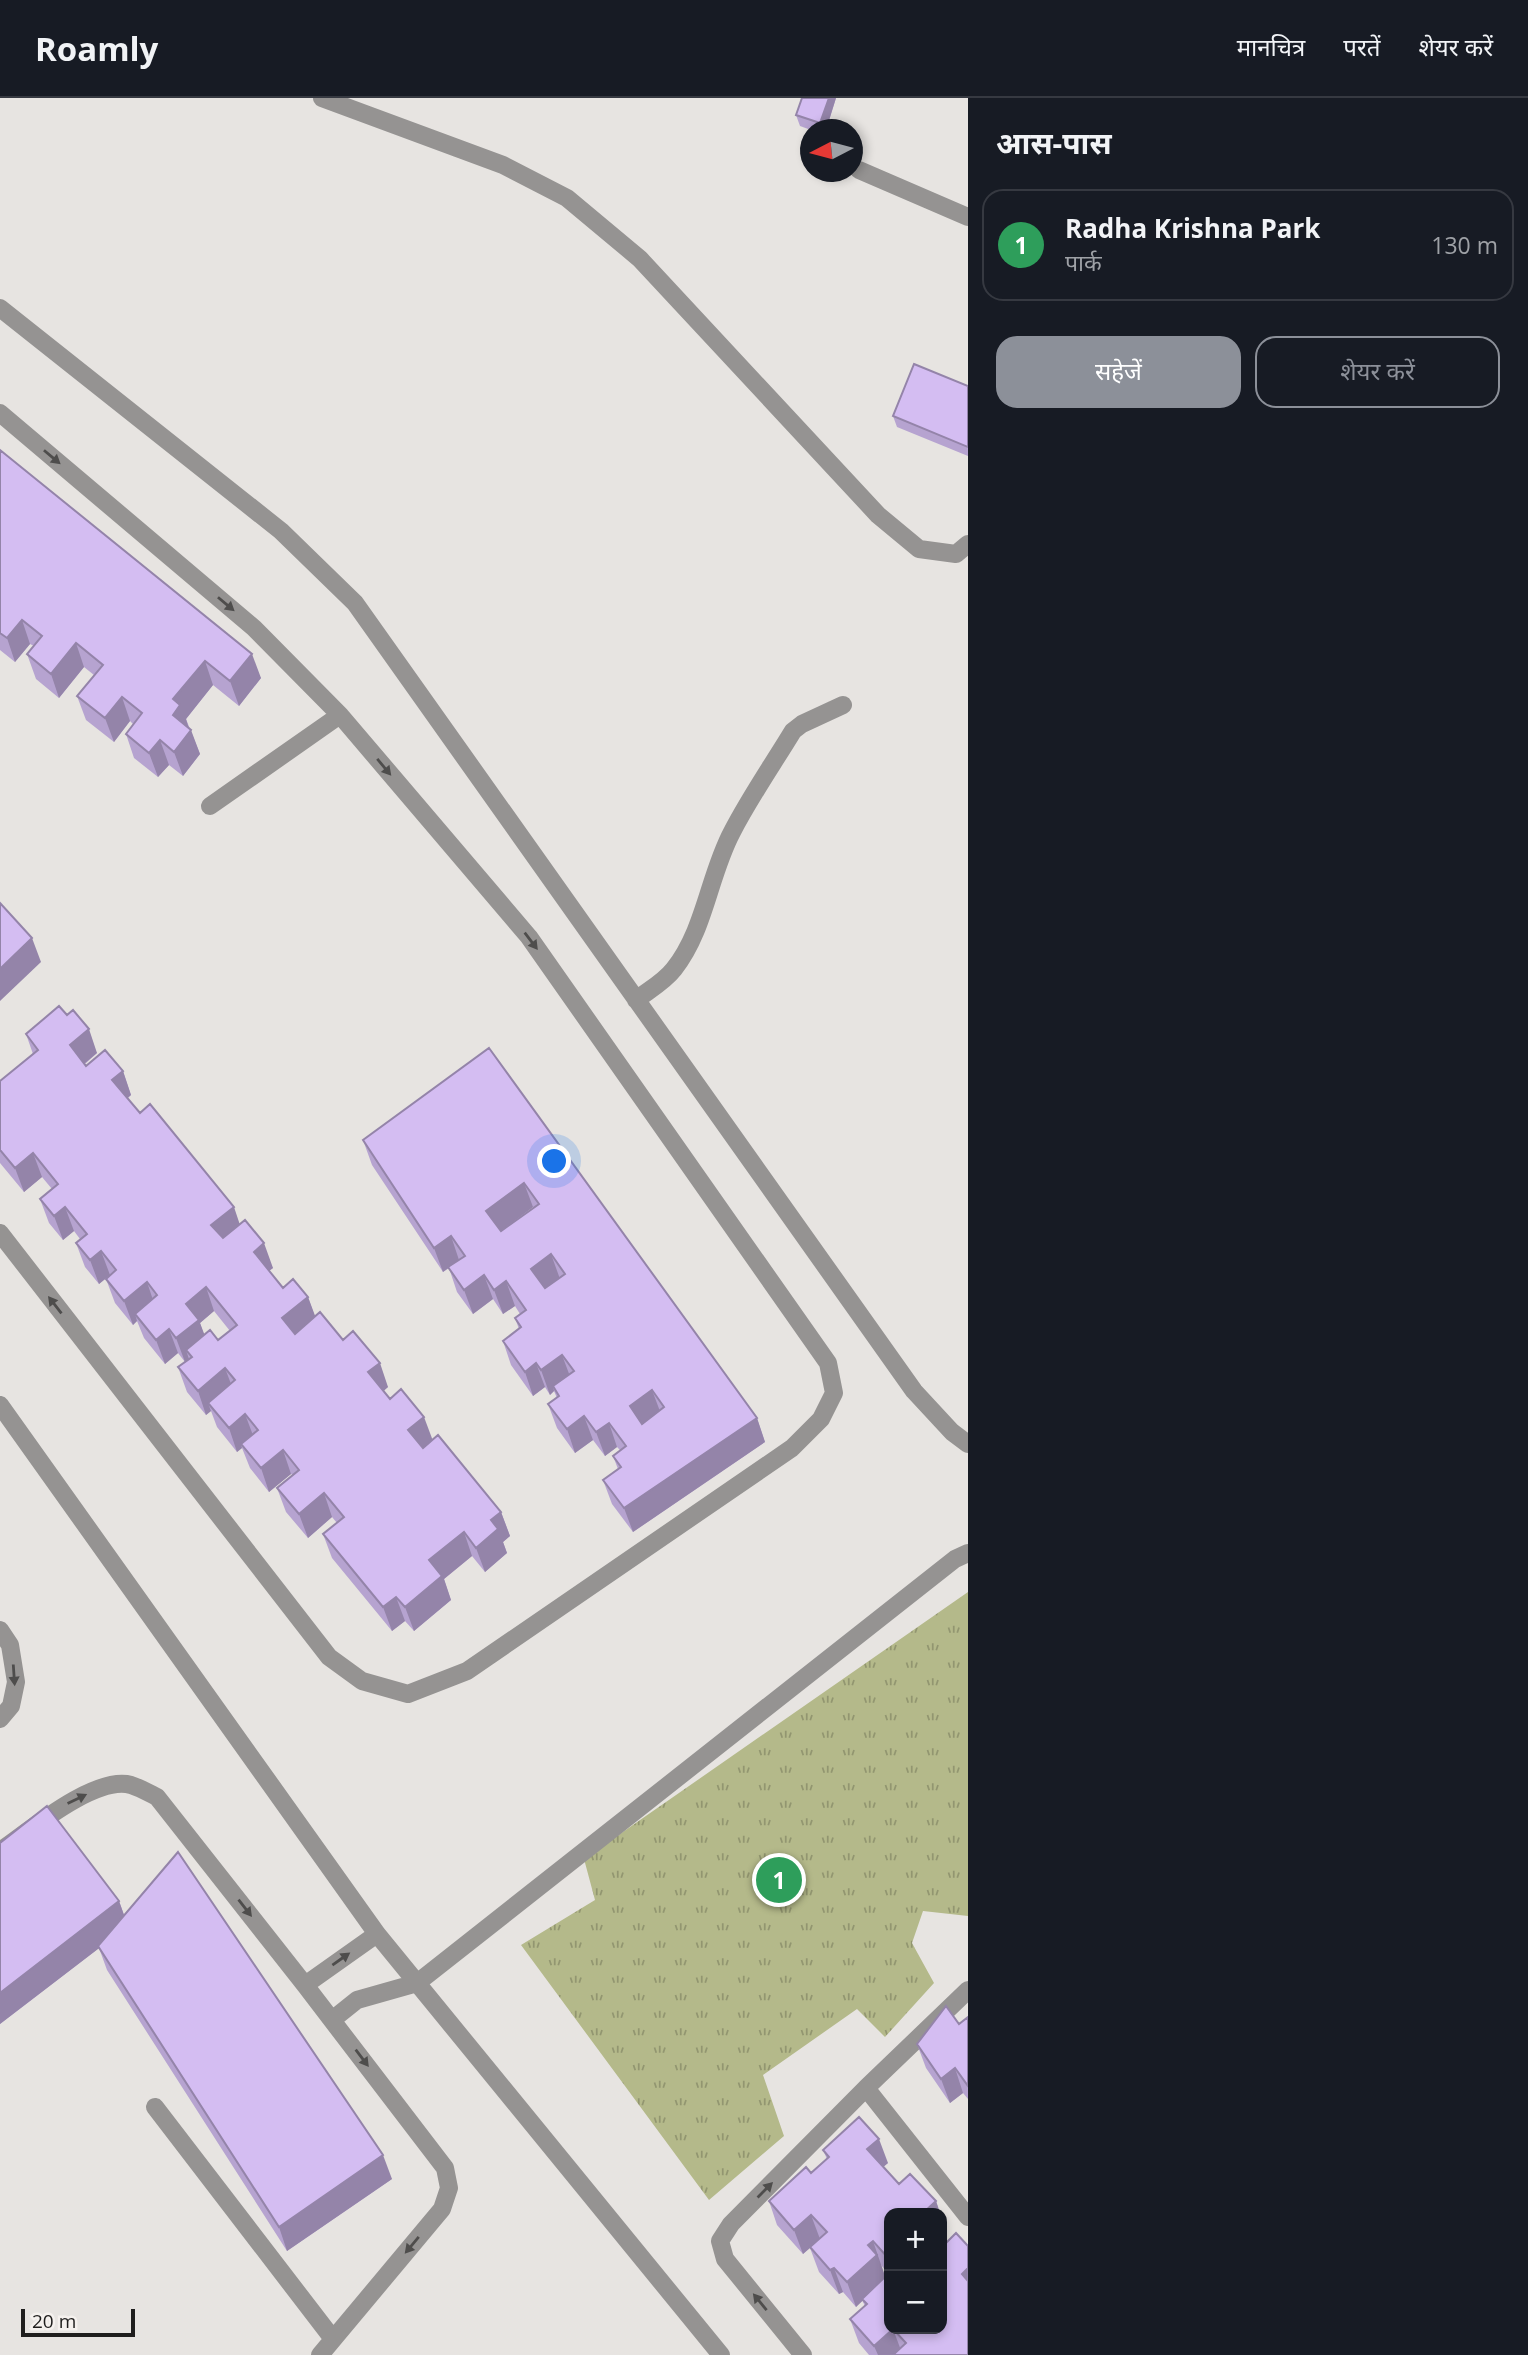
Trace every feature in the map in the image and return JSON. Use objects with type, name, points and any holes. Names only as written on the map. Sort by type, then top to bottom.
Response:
[{"type":"street","points":[[322,98],[503,165],[567,198],[640,259],[878,515],[919,549],[956,554],[968,544]]},
{"type":"street","points":[[863,172],[968,218]]},
{"type":"street","points":[[0,308],[282,531],[355,603],[914,1391],[968,1444]]},
{"type":"street","points":[[0,413],[254,628],[340,715],[529,937],[828,1363],[834,1394],[821,1419],[792,1448],[467,1671],[408,1694],[362,1681],[329,1657],[0,1233]]},
{"type":"street","points":[[636,1000],[675,968],[703,911],[722,852],[732,831],[793,731],[802,723],[843,705]]},
{"type":"street","points":[[210,806],[340,715]]},
{"type":"street","points":[[1,1407],[377,1934],[721,2355]]},
{"type":"street","points":[[332,2020],[357,2000],[417,1983],[955,1559],[968,1553]]},
{"type":"street","points":[[0,1630],[10,1645],[16,1682],[11,1706],[0,1719]]},
{"type":"street","points":[[0,1851],[69,1802],[104,1787],[130,1784],[157,1797],[445,2168],[449,2188],[442,2209],[320,2355]]},
{"type":"street","points":[[305,1985],[377,1934]]},
{"type":"street","points":[[803,2355],[726,2259],[720,2241],[731,2224],[968,1990]]},
{"type":"street","points":[[866,2088],[968,2217]]},
{"type":"street","points":[[155,2106],[333,2339]]},
{"type":"green space","points":[[968,1592],[968,1916],[923,1911],[912,1943],[934,1983],[885,2037],[857,2009],[763,2075],[784,2136],[709,2200],[521,1945],[595,1900],[584,1859]]},
{"type":"building","points":[[802,98],[829,98],[821,119],[796,115]]},
{"type":"building","points":[[914,364],[968,386],[968,447],[893,416]]},
{"type":"building","points":[[0,450],[252,654],[230,681],[205,661],[173,699],[180,705],[173,715],[191,730],[174,752],[160,740],[149,753],[126,734],[142,713],[122,697],[105,718],[77,696],[103,665],[76,643],[51,674],[27,654],[42,636],[22,620],[7,638],[0,633]]},
{"type":"building","points":[[0,903],[32,938],[0,969]]},
{"type":"building","points":[[59,1006],[67,1015],[73,1010],[89,1029],[70,1045],[86,1066],[105,1050],[123,1071],[112,1080],[140,1113],[150,1104],[234,1207],[211,1225],[223,1238],[245,1220],[264,1243],[254,1252],[283,1288],[293,1279],[308,1297],[282,1318],[295,1334],[320,1312],[343,1340],[353,1331],[380,1363],[368,1372],[390,1399],[401,1389],[424,1417],[408,1430],[423,1448],[438,1435],[501,1512],[491,1520],[498,1529],[476,1548],[464,1532],[429,1560],[442,1576],[405,1607],[396,1597],[383,1607],[323,1534],[344,1517],[324,1493],[299,1514],[277,1488],[299,1470],[283,1450],[261,1468],[241,1444],[258,1430],[245,1414],[229,1428],[208,1403],[235,1380],[225,1368],[198,1391],[178,1367],[192,1357],[186,1350],[210,1330],[218,1340],[237,1325],[206,1287],[186,1304],[199,1320],[176,1338],[169,1329],[156,1340],[135,1314],[157,1295],[147,1282],[124,1301],[106,1279],[116,1270],[101,1251],[90,1260],[76,1243],[87,1234],[65,1207],[54,1216],[40,1199],[58,1184],[33,1153],[15,1168],[0,1150],[0,1081],[38,1050],[26,1034]]},
{"type":"building","points":[[489,1048],[757,1418],[624,1508],[603,1480],[621,1467],[613,1456],[626,1446],[609,1423],[596,1432],[584,1416],[567,1429],[548,1404],[559,1396],[553,1386],[574,1371],[562,1355],[541,1370],[536,1363],[525,1372],[503,1341],[521,1327],[515,1318],[526,1310],[506,1281],[494,1290],[484,1275],[464,1290],[448,1267],[465,1256],[451,1236],[434,1248],[363,1140]],"holes":[[[524,1183],[539,1204],[501,1231],[486,1211]],[[551,1254],[565,1274],[545,1288],[531,1269]],[[652,1390],[664,1407],[642,1424],[630,1406]]]},
{"type":"building","points":[[47,1806],[119,1901],[0,1993],[0,1843]]},
{"type":"building","points":[[178,1852],[383,2155],[279,2227],[98,1946]]},
{"type":"building","points":[[946,2006],[959,2024],[968,2017],[968,2086],[955,2068],[941,2079],[917,2044]]},
{"type":"building","points":[[859,2117],[879,2139],[867,2149],[899,2184],[910,2174],[936,2201],[928,2208],[884,2208],[884,2253],[873,2241],[868,2245],[877,2255],[847,2282],[834,2268],[830,2270],[810,2247],[827,2232],[811,2215],[794,2230],[769,2201],[806,2167],[811,2173],[829,2157],[823,2150]]},
{"type":"building","points":[[956,2233],[968,2246],[968,2268],[962,2274],[968,2281],[968,2355],[893,2355],[906,2343],[898,2334],[947,2334],[947,2242]]},
{"type":"building","points":[[884,2278],[884,2334],[887,2334],[874,2346],[850,2319],[867,2304],[862,2299]]},
{"type":"place","name":"Radha Krishna Park","points":[[779,1880]]}]
